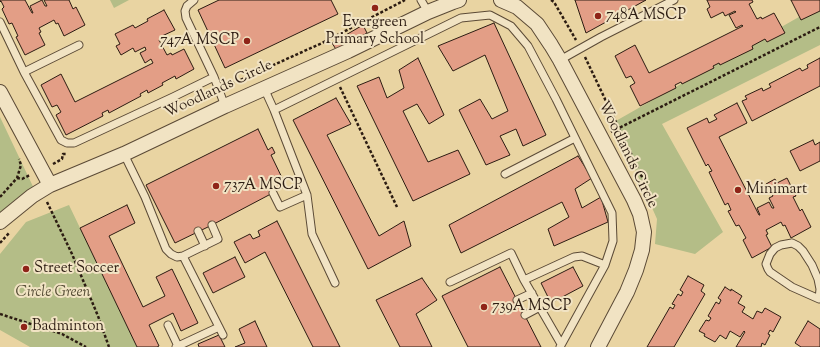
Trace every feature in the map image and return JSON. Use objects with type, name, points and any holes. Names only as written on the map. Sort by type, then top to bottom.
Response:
[{"type":"street","name":"Woodlands Circle","points":[[5,227],[32,196],[50,185],[124,154],[264,88],[348,51],[425,6],[460,0]]},
{"type":"street","name":"Woodlands Circle","points":[[501,0],[517,7],[537,24],[560,60],[640,214],[644,232],[642,250],[627,292],[598,347]]},
{"type":"street","points":[[0,92],[50,185]]},
{"type":"lane","points":[[560,60],[674,0]]},
{"type":"lane","points":[[191,1],[185,11],[186,18],[214,77],[225,106]]},
{"type":"lane","points":[[274,110],[461,18],[490,15],[511,26],[528,46],[612,213],[613,241],[605,265],[560,345]]},
{"type":"lane","points":[[0,22],[24,72],[61,140],[67,143],[74,143],[173,98],[214,77]]},
{"type":"lane","points":[[24,72],[79,45]]},
{"type":"lane","points":[[264,88],[307,195],[312,234],[335,283]]},
{"type":"lane","points":[[505,174],[575,138]]},
{"type":"lane","points":[[124,154],[145,197],[166,249],[171,254],[177,257],[183,256],[218,239],[212,225]]},
{"type":"lane","points":[[273,193],[280,207],[307,195]]},
{"type":"lane","points":[[198,231],[205,246]]},
{"type":"lane","points":[[792,243],[803,251],[812,265],[818,279],[820,289],[819,299],[792,287],[770,272],[766,264],[770,254],[775,248],[792,243]]},
{"type":"lane","points":[[450,282],[511,253],[524,280],[560,345]]},
{"type":"lane","points":[[183,256],[223,335]]},
{"type":"lane","points":[[524,280],[574,257],[582,256],[605,265]]},
{"type":"lane","points":[[517,300],[532,293]]},
{"type":"lane","points":[[524,315],[540,307]]},
{"type":"lane","points":[[168,325],[177,347],[219,327]]},
{"type":"path","points":[[163,114],[322,43],[405,0]]},
{"type":"path","points":[[601,137],[820,27]]},
{"type":"path","points":[[336,80],[397,206]]},
{"type":"path","points":[[62,160],[64,154],[69,154]]},
{"type":"path","points":[[0,197],[17,178],[20,165],[19,158]]},
{"type":"path","points":[[17,178],[22,179]]},
{"type":"path","points":[[43,205],[53,199]]},
{"type":"path","points":[[47,202],[72,254],[98,316],[109,347]]},
{"type":"path","points":[[0,243],[5,227]]},
{"type":"path","points":[[0,314],[62,334],[86,347]]},
{"type":"green space","points":[[110,0],[129,0],[114,8]]},
{"type":"green space","points":[[820,5],[820,45],[662,124],[723,232],[695,254],[655,244],[657,219],[614,122]]},
{"type":"green space","points":[[0,117],[37,195],[0,214]]},
{"type":"green space","name":"Circle Green","points":[[69,205],[137,347],[30,347],[0,330],[0,254],[26,222]]},
{"type":"building","points":[[0,0],[25,0],[33,13],[30,6],[42,0],[45,6],[47,6],[44,0],[69,0],[73,9],[76,7],[85,25],[64,36],[58,23],[56,24],[54,20],[39,28],[41,32],[39,33],[45,45],[25,55],[16,37],[18,36],[12,23],[9,24],[2,9],[4,7]]},
{"type":"building","name":"747A MSCP","points":[[219,0],[331,0],[338,14],[225,68],[198,10]]},
{"type":"building","name":"748A MSCP","points":[[575,0],[646,0],[586,33]]},
{"type":"building","points":[[707,0],[752,0],[753,2],[749,4],[757,19],[761,17],[762,19],[774,13],[785,33],[767,42],[765,39],[752,46],[753,49],[720,65],[719,63],[713,66],[714,68],[682,84],[681,82],[675,85],[676,88],[640,106],[630,86],[635,83],[631,76],[626,78],[615,56],[635,45],[649,73],[743,26],[742,25],[736,28],[729,15],[736,12],[735,11],[725,16],[723,12],[711,18],[707,9],[710,7]]},
{"type":"building","points":[[791,0],[820,0],[820,11],[801,20]]},
{"type":"building","points":[[164,10],[175,30],[162,36],[163,38],[159,40],[167,55],[171,53],[172,55],[184,49],[194,69],[176,79],[175,76],[162,83],[163,85],[148,93],[147,90],[140,94],[141,96],[109,113],[108,110],[102,113],[103,116],[66,135],[56,115],[61,112],[57,105],[52,107],[41,85],[61,74],[75,102],[153,63],[151,59],[145,63],[140,53],[146,50],[145,47],[135,52],[133,48],[121,55],[116,46],[120,44],[115,34],[133,25],[135,28],[148,21],[147,19]]},
{"type":"building","points":[[494,23],[546,135],[523,146],[516,129],[500,136],[510,155],[486,165],[459,110],[480,99],[492,119],[508,111],[485,55],[453,71],[438,46]]},
{"type":"building","points":[[363,25],[367,33],[337,51],[332,43]]},
{"type":"building","points":[[418,58],[444,115],[429,124],[417,104],[403,111],[428,162],[458,150],[470,174],[413,201],[357,86],[379,77],[387,98],[404,88],[399,70]]},
{"type":"building","points":[[820,58],[820,86],[752,121],[742,101],[747,99],[745,96],[762,88],[763,91],[771,87],[769,84],[800,68],[802,71],[808,68],[807,65]]},
{"type":"building","points":[[336,98],[351,124],[327,135],[379,236],[404,221],[411,246],[368,269],[293,120]]},
{"type":"building","points":[[737,103],[747,123],[719,137],[759,215],[757,208],[769,202],[772,208],[774,208],[769,198],[773,196],[766,184],[775,179],[777,183],[787,178],[796,196],[793,197],[800,211],[802,209],[811,227],[791,238],[785,225],[783,226],[781,222],[766,230],[768,234],[766,235],[772,247],[752,258],[743,240],[746,238],[739,225],[736,226],[728,211],[731,210],[728,203],[725,205],[709,172],[712,171],[708,164],[706,166],[687,128],[707,118],[709,123],[717,119],[714,115]]},
{"type":"building","name":"737A MSCP","points":[[258,129],[268,150],[272,147],[275,153],[271,155],[286,186],[175,243],[146,185]]},
{"type":"building","points":[[813,140],[815,145],[820,142],[820,161],[800,171],[790,151]]},
{"type":"building","points":[[578,156],[592,178],[575,189],[582,208],[601,197],[608,222],[554,246],[548,229],[569,217],[562,202],[461,253],[449,225]]},
{"type":"building","points":[[127,205],[135,223],[109,236],[143,307],[165,296],[156,277],[172,269],[198,323],[181,331],[173,313],[149,325],[159,346],[157,347],[137,347],[80,228]]},
{"type":"building","points":[[277,221],[340,347],[313,347],[265,252],[245,263],[234,242],[250,234],[253,239],[260,236],[258,231]]},
{"type":"building","points":[[235,257],[245,277],[213,293],[203,273]]},
{"type":"building","name":"739A MSCP","points":[[500,267],[541,347],[468,347],[442,296]]},
{"type":"building","points":[[573,267],[583,286],[551,303],[541,283]]},
{"type":"building","points":[[688,276],[704,285],[701,291],[705,294],[674,347],[647,347],[670,307],[673,309],[675,305],[672,304],[678,294],[681,296],[683,292],[680,290]]},
{"type":"building","points":[[422,278],[437,300],[416,314],[432,347],[400,347],[376,300]]},
{"type":"building","points":[[725,287],[742,296],[738,303],[745,307],[742,312],[753,319],[757,311],[762,313],[765,308],[781,317],[773,332],[770,330],[768,334],[770,335],[765,345],[762,343],[761,347],[736,347],[745,332],[744,331],[740,337],[730,331],[726,339],[720,335],[715,342],[704,336],[705,334],[699,331],[706,320],[709,321],[711,318],[708,316],[716,302],[719,304],[721,300],[718,298]]},
{"type":"building","points":[[255,321],[267,347],[235,347],[245,343],[239,329]]},
{"type":"building","points":[[808,321],[820,329],[820,347],[801,347],[795,343]]},
{"type":"building","points":[[219,335],[225,347],[199,347],[198,344]]},
{"type":"place","name":"Evergreen Primary School","points":[[375,8]]},
{"type":"place","name":"748A MSCP","points":[[598,16]]},
{"type":"place","name":"747A MSCP","points":[[247,41]]},
{"type":"place","name":"737A MSCP","points":[[216,186]]},
{"type":"place","name":"Minimart","points":[[738,190]]},
{"type":"place","name":"Street Soccer","points":[[26,269]]},
{"type":"place","name":"739A MSCP","points":[[484,307]]},
{"type":"place","name":"Badminton","points":[[24,327]]}]
